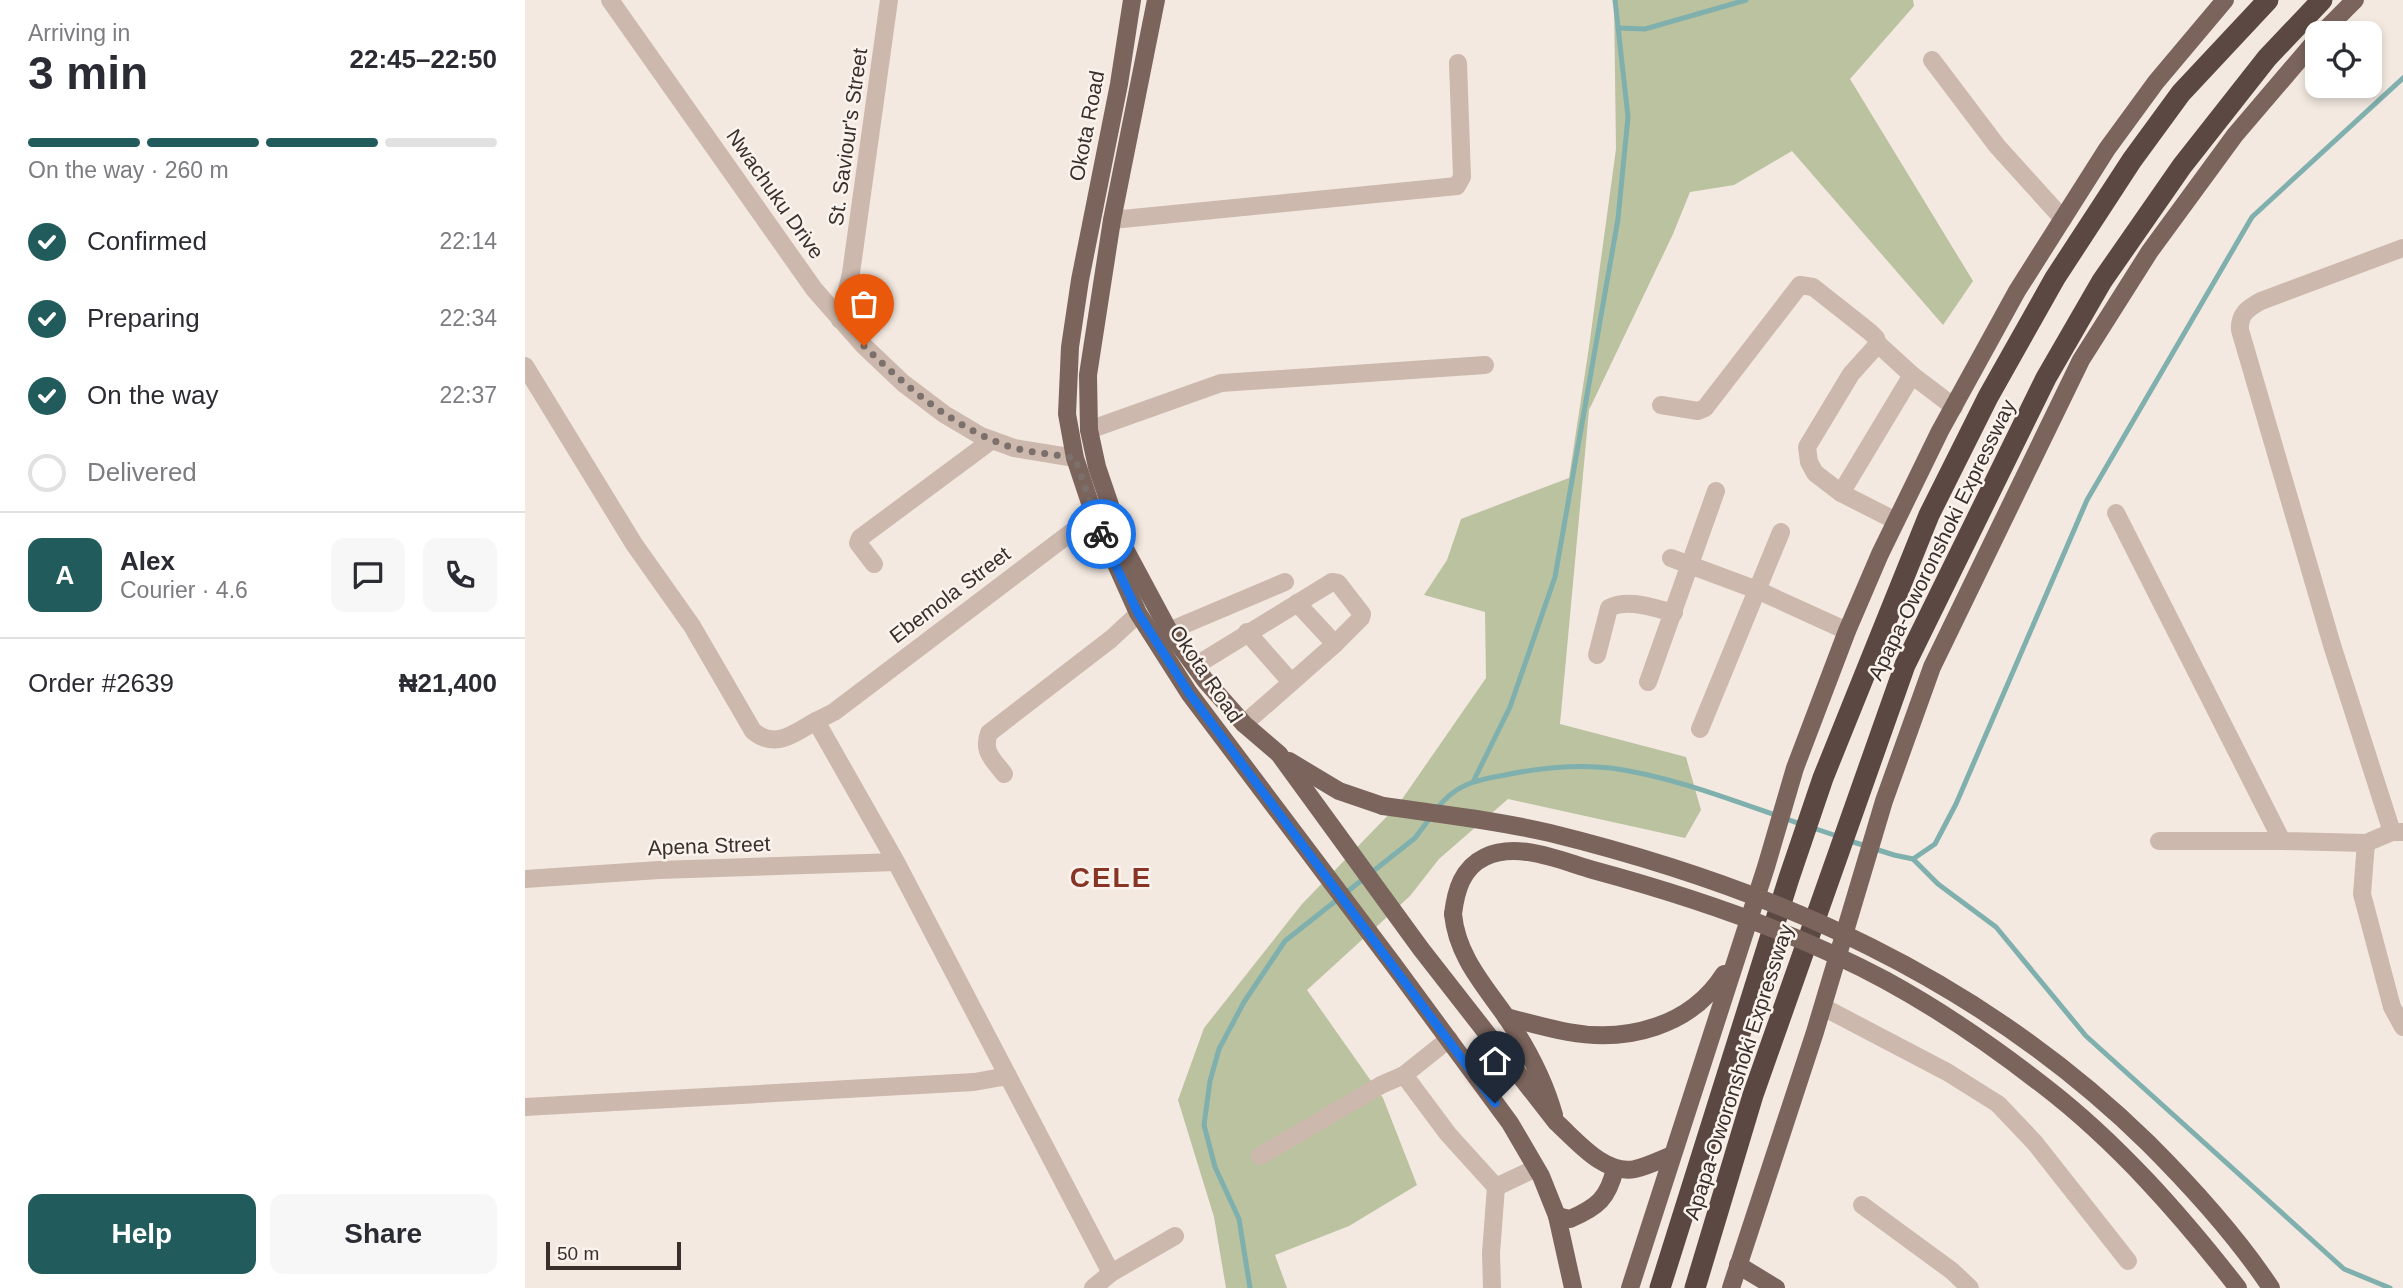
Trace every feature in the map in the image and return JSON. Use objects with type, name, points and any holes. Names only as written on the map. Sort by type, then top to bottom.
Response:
[{"type":"highway","name":"Apapa-Oworonshoki Expressway","points":[[1660,1288],[1823,778],[1929,515],[1988,397],[2055,278],[2132,160],[2182,93],[2268,0]]},
{"type":"highway","name":"Apapa-Oworonshoki Expressway","points":[[1695,1288],[1753,1095],[1905,665],[2046,378],[2102,281],[2199,144],[2267,58],[2322,0]]},
{"type":"main road","name":"Okota Road","points":[[1132,0],[1070,347],[1067,414],[1075,458],[1094,515],[1138,614],[1189,693],[1394,964],[1510,1123],[1536,1168],[1557,1216],[1573,1288]]},
{"type":"main road","name":"Okota Road","points":[[1156,0],[1112,220],[1088,375],[1089,430],[1097,467],[1125,549],[1168,631],[1200,673],[1244,724],[1279,754],[1422,949],[1556,1122],[1580,1144],[1615,1169]]},
{"type":"main road","name":"Apapa-Oworonshoki Expressway","points":[[1630,1288],[1766,867],[1795,768],[1847,631],[1896,521],[2017,291],[2107,149],[2148,93],[2225,0]]},
{"type":"main road","points":[[2334,21],[2355,0]]},
{"type":"main road","points":[[1731,1288],[1823,1007],[1884,801],[1931,667],[2081,360],[2150,251],[2235,135],[2305,53]]},
{"type":"main road","points":[[1119,84],[1139,87]]},
{"type":"main road","points":[[1189,693],[1200,673]]},
{"type":"main road","points":[[1279,754],[1339,791],[1383,806],[1549,833],[1669,867],[1741,891],[1806,916],[1906,964],[1962,996],[2018,1034],[2099,1098],[2176,1171],[2222,1222],[2271,1288]]},
{"type":"main road","points":[[1556,1122],[1546,1087],[1530,1054],[1478,981],[1455,933],[1453,914],[1458,884],[1476,863],[1497,853],[1521,852],[1613,875],[1735,914],[1836,956],[1885,980],[1945,1015],[2047,1087],[2132,1165],[2207,1248],[2238,1288]]},
{"type":"main road","points":[[1506,1017],[1597,1036],[1640,1032],[1662,1026],[1698,1006],[1714,990],[1729,967],[1745,930]]},
{"type":"main road","points":[[1557,1216],[1570,1219],[1597,1204],[1611,1187],[1615,1169],[1637,1168],[1672,1155]]},
{"type":"main road","points":[[1738,1265],[1776,1288]]},
{"type":"street","name":"Nwachuku Drive","points":[[610,0],[814,289],[840,320],[903,383],[944,414],[981,436],[1014,448],[1075,458]]},
{"type":"street","name":"St. Saviour's Street","points":[[840,320],[851,273],[889,0]]},
{"type":"street","points":[[1932,60],[1997,146],[2063,219]]},
{"type":"street","points":[[1112,220],[1457,186],[1462,177],[1458,63]]},
{"type":"street","points":[[2158,841],[2367,843],[2397,832],[2332,645],[2239,321],[2248,308],[2261,301],[2403,248]]},
{"type":"street","points":[[1661,405],[1698,411],[1705,408],[1800,285],[1813,287],[1870,332],[1878,344],[1912,375],[1954,407]]},
{"type":"street","points":[[1878,344],[1851,374],[1807,447],[1809,462],[1815,473],[1841,493],[1896,521]]},
{"type":"street","points":[[1089,430],[1221,383],[1485,365]]},
{"type":"street","name":"Ebemola Street","points":[[525,366],[634,544],[692,626],[753,731],[769,740],[782,739],[834,712],[1094,515]]},
{"type":"street","points":[[1841,493],[1912,375]]},
{"type":"street","points":[[874,564],[858,543],[860,538],[992,440]]},
{"type":"street","points":[[1648,682],[1716,491]]},
{"type":"street","points":[[2116,513],[2282,841]]},
{"type":"street","points":[[1700,729],[1781,532]]},
{"type":"street","points":[[1671,558],[1757,590],[1847,631]]},
{"type":"street","points":[[1168,631],[1285,582]]},
{"type":"street","points":[[1200,673],[1247,632],[1332,582],[1338,583],[1361,614],[1361,618],[1244,724]]},
{"type":"street","points":[[1297,603],[1335,644]]},
{"type":"street","points":[[1597,655],[1609,608],[1618,603],[1674,613]]},
{"type":"street","points":[[1004,774],[988,753],[985,743],[989,733],[1111,639],[1138,614]]},
{"type":"street","points":[[1247,632],[1291,682]]},
{"type":"street","points":[[816,721],[896,862],[1111,1273]]},
{"type":"street","points":[[2367,843],[2362,894],[2392,1007],[2403,1027]]},
{"type":"street","name":"Apena Street","points":[[525,879],[659,870],[896,862]]},
{"type":"street","points":[[1823,1007],[1947,1072],[1998,1104],[2035,1143],[2127,1261]]},
{"type":"street","points":[[1260,1156],[1381,1085],[1403,1075],[1449,1039]]},
{"type":"street","points":[[1403,1075],[1448,1134],[1496,1187],[1491,1253],[1492,1288]]},
{"type":"street","points":[[525,1107],[974,1082],[1008,1076]]},
{"type":"street","points":[[1496,1187],[1536,1168]]},
{"type":"street","points":[[1862,1205],[1952,1271],[1970,1288]]},
{"type":"street","points":[[1093,1288],[1111,1273],[1175,1236]]},
{"type":"green space","points":[[1614,0],[1913,0],[1914,6],[1850,79],[1973,281],[1943,325],[1792,151],[1734,185],[1690,192],[1673,234],[1589,410],[1560,724],[1686,757],[1701,810],[1685,838],[1508,799],[1439,859],[1410,896],[1307,990],[1383,1098],[1417,1185],[1349,1226],[1275,1255],[1287,1288],[1226,1288],[1214,1217],[1178,1100],[1204,1028],[1302,904],[1398,805],[1486,678],[1485,612],[1424,595],[1447,560],[1461,519],[1569,478],[1616,149]]},
{"type":"waterway","points":[[1474,780],[1510,707],[1555,577],[1618,219],[1628,117],[1615,0]]},
{"type":"waterway","points":[[1618,28],[1645,29],[1746,0]]},
{"type":"waterway","points":[[1847,840],[1913,859],[1935,844],[1956,804],[2087,500],[2252,217],[2403,78]]},
{"type":"waterway","points":[[1436,810],[1458,789],[1484,779],[1544,769],[1598,767],[1635,772],[1683,784],[1801,824]]},
{"type":"waterway","points":[[1250,1288],[1239,1219],[1215,1167],[1204,1125],[1210,1081],[1219,1049],[1244,1002],[1285,941],[1415,838],[1430,818]]},
{"type":"waterway","points":[[1810,827],[1837,836]]},
{"type":"waterway","points":[[1913,859],[1938,884],[1996,927],[2086,1036],[2344,1269],[2390,1288]]},
{"type":"way so far","points":[[864,346],[903,383],[944,414],[981,436],[1014,448],[1075,458],[1101,534]]},
{"type":"district","name":"CELE","points":[[1111,877]]},
{"type":"route","points":[[1101,534],[1138,613],[1189,693],[1394,964],[1495,1103]]}]
